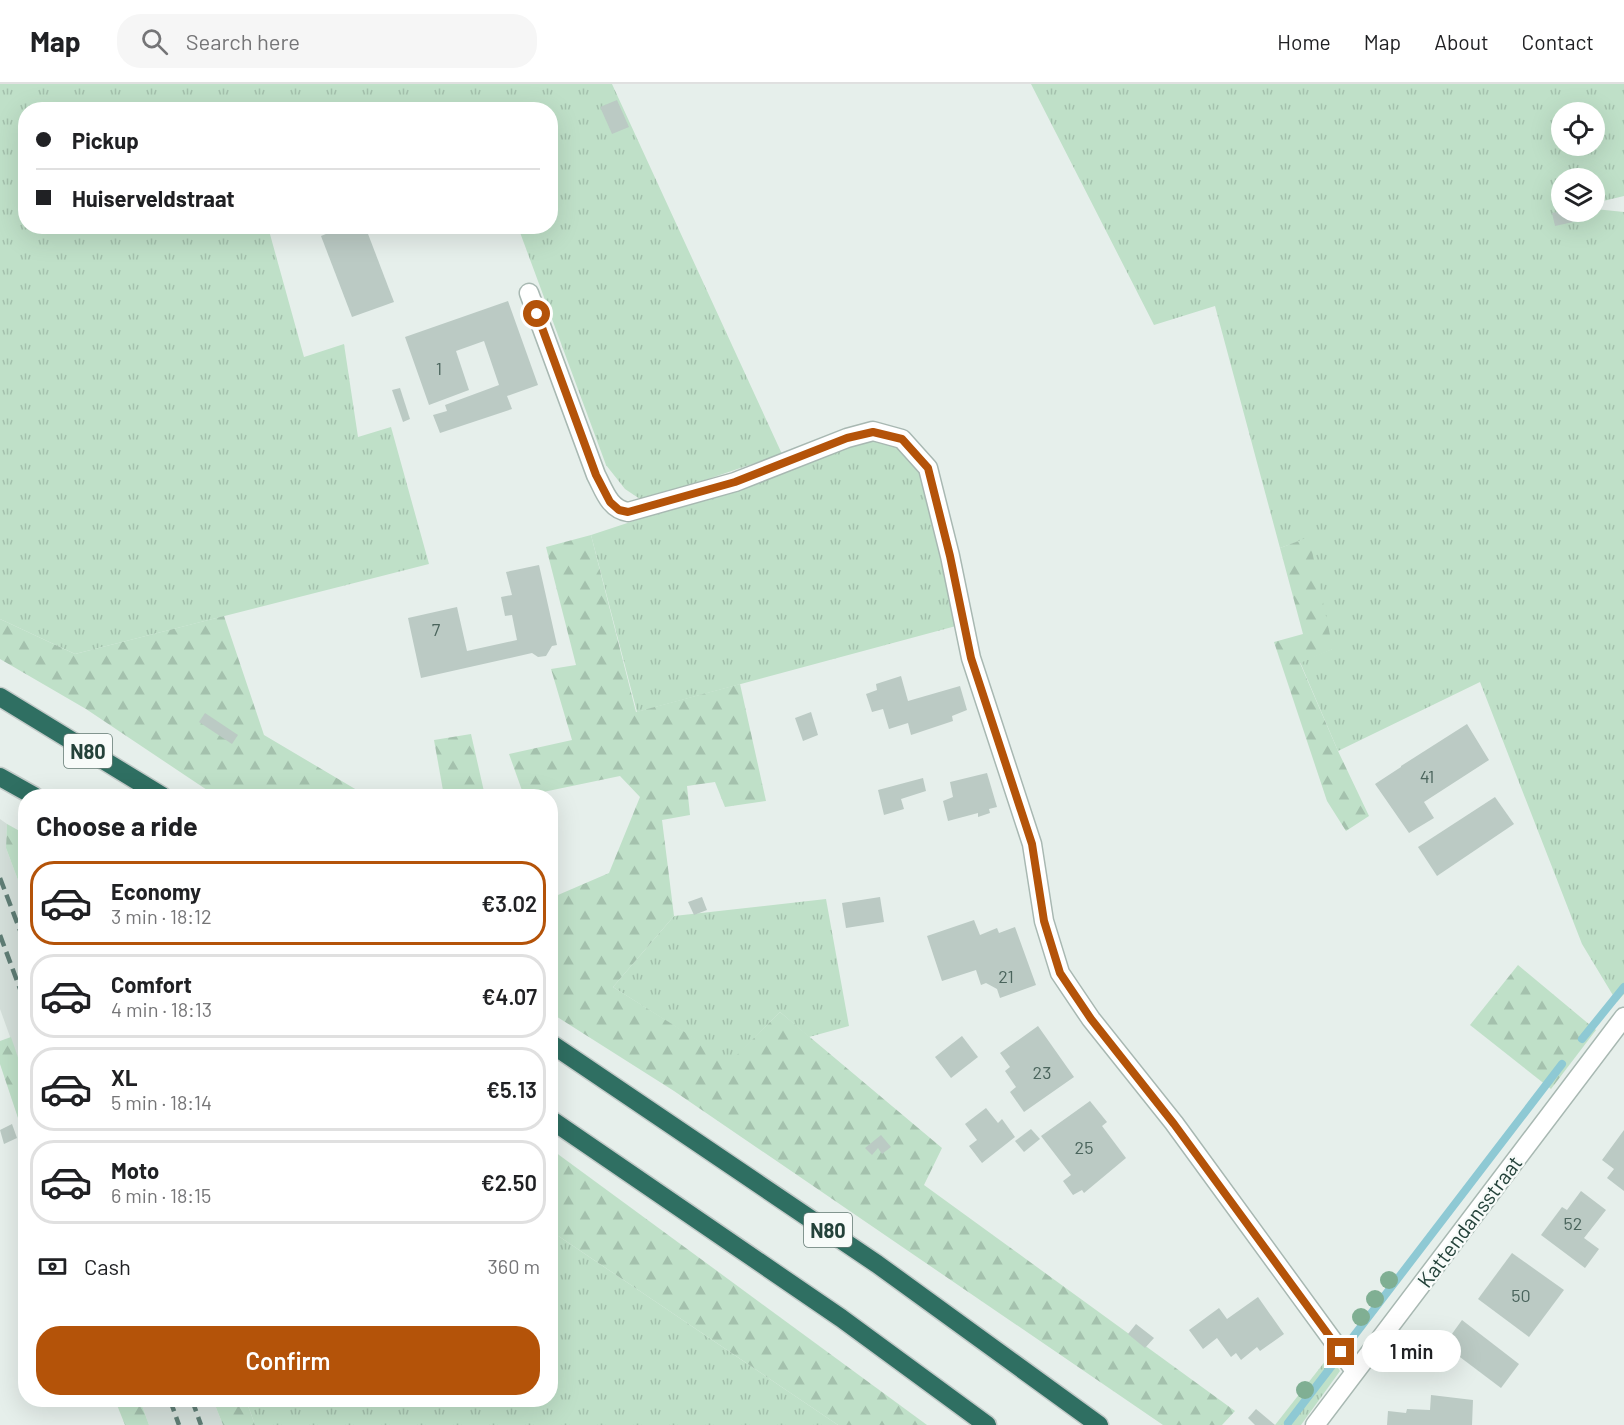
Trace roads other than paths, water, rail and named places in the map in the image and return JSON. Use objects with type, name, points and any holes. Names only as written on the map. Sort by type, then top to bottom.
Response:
[{"type":"highway","name":"N80","points":[[7,701],[151,789]]},
{"type":"highway","points":[[0,777],[21,789]]},
{"type":"highway","name":"N80","points":[[558,1048],[877,1264],[1099,1425]]},
{"type":"highway","points":[[558,1124],[841,1318],[987,1425]]},
{"type":"street","points":[[529,293],[596,475],[610,502],[619,510],[628,512],[735,482],[847,438],[873,432],[902,439],[928,468],[950,556],[971,658],[1032,844],[1044,921],[1060,973],[1091,1019],[1174,1124],[1355,1371]]},
{"type":"street","name":"Kattendansstraat","points":[[1315,1425],[1624,1017]]},
{"type":"waterway","points":[[1582,1039],[1624,987]]},
{"type":"waterway","points":[[1353,1337],[1562,1064]]},
{"type":"waterway","points":[[1288,1423],[1334,1363],[1329,1347]]},
{"type":"railway","points":[[0,878],[18,925]]},
{"type":"railway","points":[[0,935],[18,983]]},
{"type":"railway","points":[[173,1407],[179,1425]]},
{"type":"railway","points":[[195,1407],[201,1425]]}]
